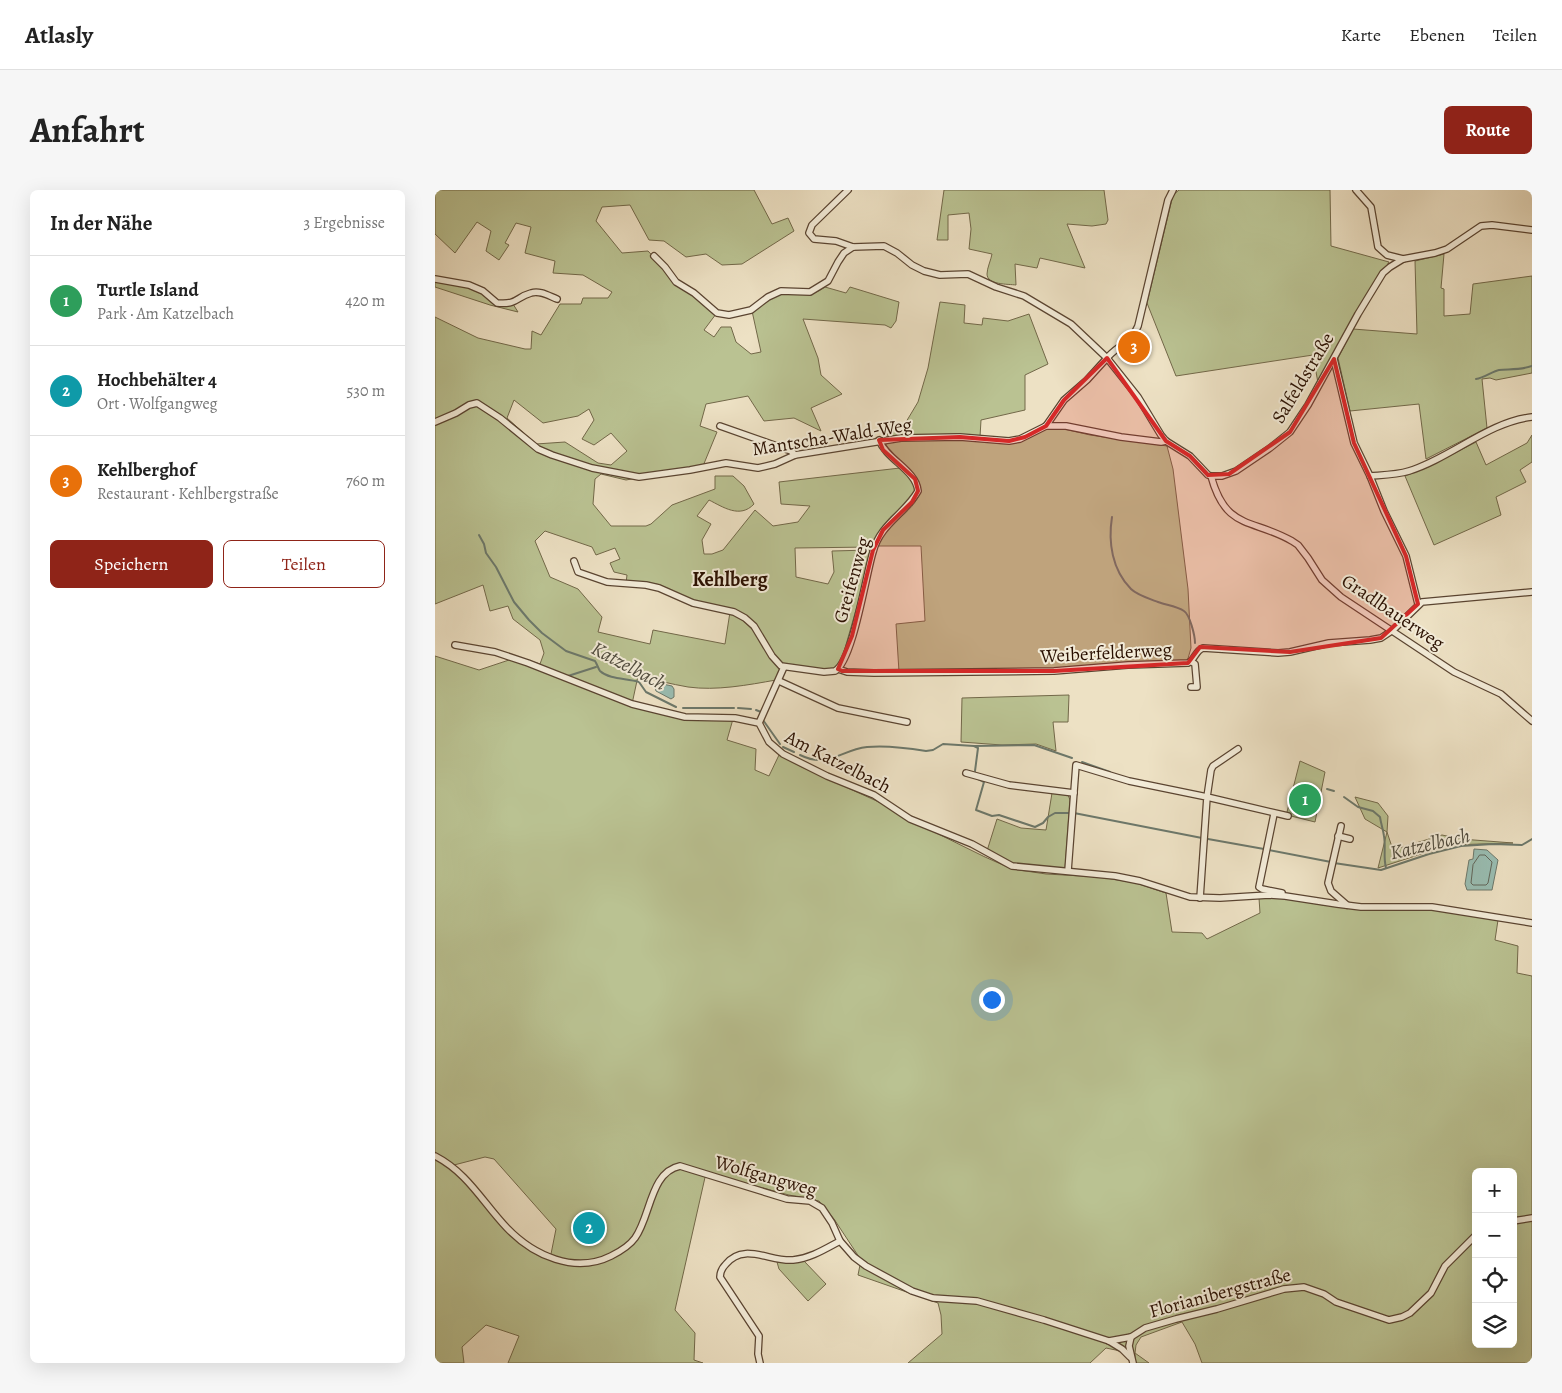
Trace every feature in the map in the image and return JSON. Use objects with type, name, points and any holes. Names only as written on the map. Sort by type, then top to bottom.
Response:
[{"type":"street","points":[[848,190],[812,226],[809,233],[815,239],[836,240],[853,247],[884,246],[924,271],[940,275],[968,274],[996,287],[1024,296],[1071,324],[1107,358],[1138,397],[1166,442],[1190,456],[1211,476]]},
{"type":"street","name":"Mantscha-Wald-Weg","points":[[435,422],[469,405],[477,404],[500,418],[538,449],[552,456],[593,468],[639,477],[690,470],[721,463],[758,468],[795,456],[879,440],[961,436],[1009,441],[1025,438],[1045,426],[1064,400],[1136,333],[1168,200],[1173,190]]},
{"type":"street","points":[[1356,190],[1371,207],[1378,247],[1387,255],[1403,259]]},
{"type":"street","name":"Salfeldstraße","points":[[1211,476],[1222,476],[1236,471],[1290,432],[1308,405],[1358,314],[1383,273],[1390,267],[1403,259],[1435,254],[1447,249],[1481,226],[1492,225],[1532,230]]},
{"type":"street","points":[[654,256],[676,282],[717,313],[729,315],[751,310],[768,297],[781,291],[803,293],[817,289],[828,281],[838,262],[853,247]]},
{"type":"street","points":[[435,279],[469,285],[483,291],[497,303],[513,303],[531,293],[544,293],[557,300]]},
{"type":"street","points":[[1334,359],[1351,435],[1406,556],[1419,604],[1437,600],[1532,592]]},
{"type":"street","points":[[1370,476],[1408,472],[1480,436],[1521,418],[1532,416]]},
{"type":"street","points":[[720,426],[791,451],[795,456]]},
{"type":"street","points":[[1045,426],[1066,426],[1121,438],[1166,442]]},
{"type":"street","name":"Greifenweg","points":[[838,669],[844,661],[852,636],[874,548],[883,530],[912,502],[918,491],[915,479],[883,450],[879,440]]},
{"type":"street","name":"Gradlbauerweg","points":[[1211,476],[1216,493],[1225,508],[1243,521],[1293,541],[1298,545],[1326,584],[1341,597],[1454,672],[1501,694],[1532,721]]},
{"type":"street","points":[[574,562],[578,572],[607,582],[659,588],[693,603],[734,612],[754,626],[772,656],[784,667],[824,672],[838,669]]},
{"type":"street","name":"Weiberfelderweg","points":[[838,669],[847,672],[874,673],[1045,672],[1128,665],[1188,663],[1191,662],[1199,649],[1203,648],[1255,652],[1290,652],[1329,643],[1381,638],[1393,630],[1419,604]]},
{"type":"street","points":[[455,645],[495,652],[632,704],[685,717],[735,718],[759,723],[779,682],[784,667]]},
{"type":"street","points":[[1191,662],[1195,664],[1197,687],[1191,687]]},
{"type":"street","points":[[779,682],[840,709],[907,722]]},
{"type":"street","name":"Am Katzelbach","points":[[759,723],[769,742],[783,754],[827,776],[874,795],[910,819],[972,844],[1012,866],[1131,879],[1183,895],[1200,898],[1285,896],[1347,905],[1432,907],[1532,922]]},
{"type":"street","points":[[1200,898],[1207,797],[1211,770],[1213,766],[1238,749]]},
{"type":"street","points":[[1068,871],[1076,765],[1129,781],[1288,816]]},
{"type":"street","points":[[966,773],[1009,785],[1074,794]]},
{"type":"street","name":"Am Katzelbach","points":[[1273,814],[1259,887],[1282,893],[1285,896]]},
{"type":"street","points":[[1341,826],[1329,887],[1331,892],[1347,905]]},
{"type":"street","points":[[1338,836],[1350,839]]},
{"type":"street","name":"Wolfgangweg","points":[[435,1156],[465,1178],[512,1233],[526,1244],[556,1260],[572,1263],[595,1262],[612,1255],[624,1247],[635,1238],[663,1176],[672,1168],[680,1166],[787,1199],[810,1201],[822,1208],[841,1241],[854,1257],[866,1266],[923,1295],[944,1300],[977,1301],[1013,1310],[1109,1341]]},
{"type":"street","points":[[1517,1220],[1532,1218]]},
{"type":"street","name":"Florianibergstraße","points":[[1109,1341],[1131,1337],[1145,1328],[1285,1289],[1304,1287],[1324,1294],[1336,1302],[1389,1320],[1402,1317],[1410,1313],[1431,1293],[1445,1266],[1472,1239]]},
{"type":"street","points":[[760,1363],[758,1354],[759,1336],[720,1277],[721,1270],[733,1257],[743,1253],[792,1260],[812,1256],[841,1241]]},
{"type":"street","points":[[1131,1337],[1129,1346],[1131,1360]]},
{"type":"street","points":[[1109,1341],[1121,1348],[1131,1360]]},
{"type":"highlighted area","points":[[1107,358],[1166,441],[1190,456],[1208,475],[1229,474],[1290,432],[1334,359],[1354,443],[1406,556],[1418,604],[1381,638],[1290,652],[1200,647],[1188,663],[1054,671],[842,671],[838,669],[852,636],[873,550],[883,530],[912,502],[918,491],[915,479],[883,450],[879,440],[960,437],[1009,441],[1025,437],[1046,426],[1064,400]]},
{"type":"green space","points":[[435,190],[754,190],[772,224],[788,218],[794,231],[742,264],[722,265],[706,254],[686,257],[664,241],[649,240],[630,205],[602,207],[596,221],[622,253],[648,251],[665,269],[674,284],[694,295],[716,314],[704,330],[714,337],[721,327],[731,327],[736,342],[751,354],[761,352],[752,311],[774,295],[783,293],[809,294],[825,287],[846,293],[850,287],[899,302],[896,321],[891,328],[885,325],[803,319],[818,358],[821,375],[842,394],[811,408],[821,431],[794,418],[764,421],[748,396],[706,404],[700,426],[717,432],[703,466],[626,480],[601,474],[595,479],[593,504],[611,526],[646,526],[651,524],[672,505],[715,489],[715,476],[733,476],[744,486],[754,504],[743,511],[737,511],[709,500],[697,516],[711,524],[702,540],[704,554],[712,554],[723,550],[755,510],[773,526],[798,522],[810,506],[781,504],[779,482],[900,468],[913,481],[915,491],[913,496],[885,523],[871,547],[795,548],[796,577],[828,584],[834,572],[832,551],[870,550],[864,582],[841,662],[832,670],[782,664],[773,656],[754,624],[747,617],[734,610],[694,600],[652,583],[626,583],[627,575],[614,572],[610,563],[620,559],[615,548],[596,555],[592,547],[545,531],[535,541],[550,577],[578,589],[602,617],[598,632],[650,644],[653,630],[725,644],[730,612],[753,630],[781,669],[776,680],[721,688],[688,687],[638,676],[632,704],[685,717],[733,719],[727,740],[756,749],[755,770],[769,776],[779,755],[881,803],[916,823],[1012,869],[1046,874],[1100,877],[1136,883],[1166,893],[1172,932],[1202,933],[1207,939],[1260,913],[1259,898],[1282,898],[1323,905],[1361,908],[1439,910],[1498,920],[1495,940],[1518,946],[1517,973],[1532,976],[1532,1363],[1202,1363],[1195,1344],[1182,1322],[1141,1337],[1136,1345],[1135,1353],[1149,1363],[1135,1363],[1135,1354],[1106,1348],[1090,1363],[908,1363],[942,1334],[938,1303],[858,1275],[861,1260],[834,1219],[819,1201],[706,1173],[675,1310],[695,1333],[694,1360],[703,1363],[508,1363],[519,1336],[486,1325],[462,1347],[464,1363],[435,1363],[435,1158],[458,1174],[498,1221],[550,1259],[556,1229],[494,1159],[485,1157],[454,1165],[438,1154],[435,1155],[435,656],[479,670],[518,657],[540,664],[544,653],[540,640],[513,619],[508,606],[490,611],[483,585],[435,604],[435,317],[478,338],[531,349],[532,331],[541,335],[560,304],[581,304],[583,298],[608,298],[612,292],[583,275],[553,273],[555,261],[525,253],[531,227],[516,223],[505,243],[509,245],[499,260],[486,251],[491,231],[477,222],[455,253],[435,234]],"holes":[[[514,400],[543,423],[578,416],[589,409],[594,420],[582,439],[594,445],[611,433],[627,451],[611,465],[598,463],[565,442],[536,444],[507,418]]]},
{"type":"green space","points":[[944,190],[1104,190],[1108,220],[1106,224],[1092,226],[1067,224],[1085,268],[1040,258],[1037,268],[1015,264],[1016,285],[999,283],[990,280],[987,274],[992,254],[969,249],[971,229],[969,213],[948,215],[948,240],[937,240]]},
{"type":"green space","points":[[1179,190],[1330,190],[1331,246],[1389,262],[1318,383],[1313,355],[1176,376],[1147,303],[1173,195]]},
{"type":"green space","points":[[1444,254],[1441,288],[1444,289],[1444,316],[1470,314],[1473,284],[1532,276],[1532,373],[1496,380],[1490,378],[1482,379],[1487,428],[1426,459],[1419,404],[1350,411],[1338,358],[1353,329],[1417,334],[1415,261]]},
{"type":"green space","points":[[435,281],[469,287],[483,293],[492,302],[513,304],[518,312],[435,287]]},
{"type":"green space","points":[[940,302],[965,305],[964,323],[982,325],[983,318],[1008,321],[1029,314],[1048,364],[1025,375],[1025,410],[981,420],[980,437],[957,434],[887,436],[891,420],[903,427],[918,402],[928,368]]},
{"type":"green space","points":[[1060,428],[1090,435],[1167,446],[1173,469],[1188,589],[1191,648],[1187,662],[1087,668],[899,672],[896,624],[925,621],[921,546],[877,546],[886,532],[917,500],[920,485],[913,473],[887,451],[885,446],[887,443],[905,440],[958,438],[1012,443],[1029,438],[1046,429]]},
{"type":"green space","points":[[1532,435],[1532,462],[1520,470],[1526,482],[1496,497],[1501,515],[1434,545],[1405,476],[1428,467],[1476,442],[1486,465],[1527,443]]},
{"type":"green space","points":[[1069,695],[1068,722],[1053,722],[1056,751],[1036,744],[1002,745],[961,742],[962,698]]},
{"type":"green space","points":[[1300,761],[1325,772],[1315,822],[1291,816],[1287,812]]},
{"type":"green space","points":[[1052,793],[1068,795],[1070,800],[1065,869],[1020,865],[986,854],[997,819],[1021,828],[1046,830]]},
{"type":"green space","points":[[1355,797],[1378,803],[1388,816],[1387,832],[1365,819]]},
{"type":"green space","points":[[1387,832],[1393,850],[1442,835],[1461,839],[1513,843],[1449,845],[1378,868]]},
{"type":"green space","points":[[804,1261],[826,1284],[808,1301],[779,1269],[777,1262]]},
{"type":"water","points":[[658,683],[672,686],[674,697],[671,699],[656,691],[655,688]]},
{"type":"water","points":[[1474,849],[1487,850],[1498,860],[1492,890],[1467,890],[1465,884],[1469,860],[1473,859]]},
{"type":"waterway","points":[[1476,379],[1499,370],[1520,369],[1532,366]]},
{"type":"waterway","points":[[1112,517],[1111,546],[1119,573],[1131,589],[1140,595],[1184,611],[1190,621],[1195,643]]},
{"type":"waterway","name":"Katzelbach","points":[[479,535],[486,553],[496,567],[514,602],[542,633],[566,651],[595,661],[600,671],[604,674],[639,682],[646,692],[676,707]]},
{"type":"waterway","points":[[568,676],[596,667]]},
{"type":"waterway","name":"Katzelbach","points":[[683,708],[734,708]]},
{"type":"waterway","name":"Katzelbach","points":[[738,708],[751,709]]},
{"type":"waterway","name":"Katzelbach","points":[[756,710],[761,712]]},
{"type":"waterway","name":"Katzelbach","points":[[763,720],[780,744]]},
{"type":"waterway","name":"Katzelbach","points":[[800,755],[819,760],[874,746],[926,751],[933,750],[943,744],[974,746],[978,748],[975,771]]},
{"type":"waterway","name":"Katzelbach","points":[[974,746],[1034,745],[1072,758]]},
{"type":"waterway","name":"Katzelbach","points":[[783,747],[794,752]]},
{"type":"waterway","name":"Katzelbach","points":[[1082,762],[1110,772]]},
{"type":"waterway","name":"Katzelbach","points":[[978,779],[984,782],[976,810],[992,816],[999,815],[1035,827],[1055,813],[1069,813]]},
{"type":"waterway","points":[[1327,789],[1334,791]]},
{"type":"waterway","points":[[1344,797],[1358,807],[1373,811],[1380,817],[1385,840],[1386,868]]},
{"type":"waterway","name":"Katzelbach","points":[[1074,813],[1202,838]]},
{"type":"waterway","name":"Katzelbach","points":[[1208,839],[1264,849]]},
{"type":"waterway","name":"Katzelbach","points":[[1334,863],[1381,870],[1429,854],[1461,846],[1522,845],[1532,839]]},
{"type":"waterway","name":"Katzelbach","points":[[1269,850],[1331,862]]},
{"type":"place","name":"Kehlberghof","points":[[1134,347]]},
{"type":"place","name":"Turtle Island","points":[[1305,800]]},
{"type":"place","name":"Hochbehälter 4","points":[[589,1228]]},
{"type":"district","name":"Kehlberg","points":[[730,579]]}]
